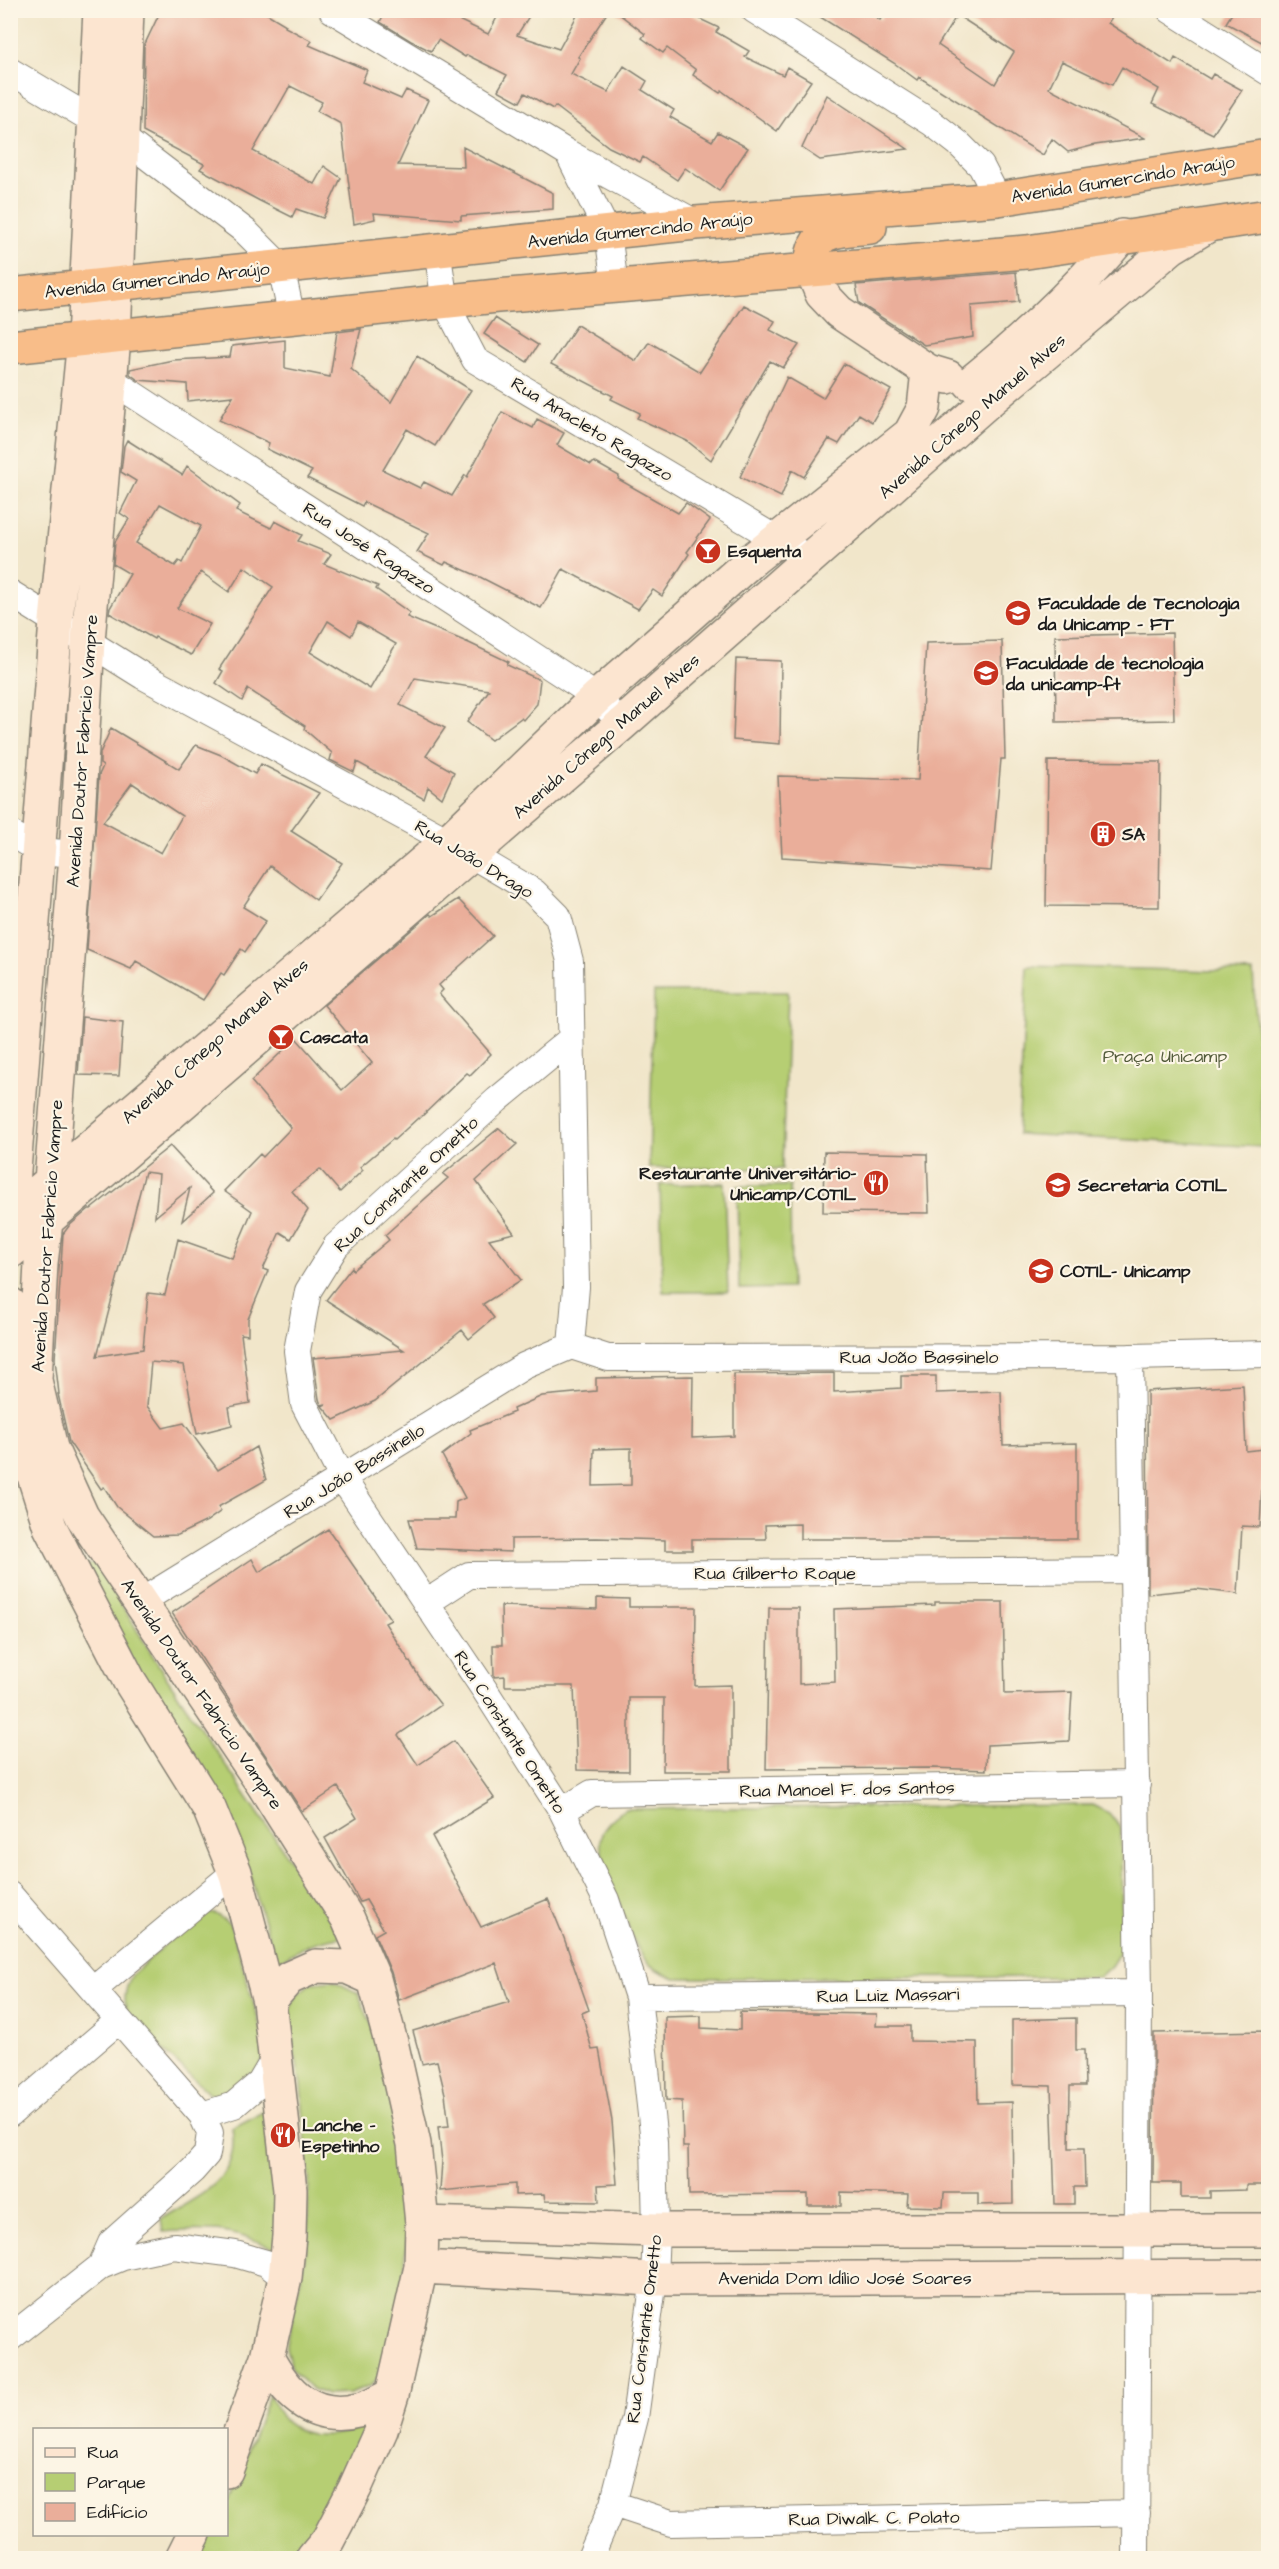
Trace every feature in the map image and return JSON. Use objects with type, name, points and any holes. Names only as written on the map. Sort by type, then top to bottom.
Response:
[{"type":"highway","name":"Avenida Gumercindo Araújo","points":[[10,295],[696,223],[1012,196],[1269,156]]},
{"type":"highway","points":[[811,268],[811,251],[817,240],[833,232],[1004,210],[1012,196]]},
{"type":"highway","points":[[10,347],[615,286],[811,268],[1027,252],[1122,236],[1269,216]]},
{"type":"main road","name":"Avenida Doutor Fabricio Vampre","points":[[10,1223],[18,1036],[40,851],[56,621],[99,338],[101,285],[94,122],[100,10]]},
{"type":"main road","name":"Avenida Doutor Fabricio Vampre","points":[[101,285],[123,138],[128,10]]},
{"type":"main road","name":"Avenida Cônego Manuel Alves","points":[[977,394],[1172,247],[1207,226]]},
{"type":"main road","name":"Avenida Cônego Manuel Alves","points":[[11,1216],[459,848],[622,724],[778,584],[810,559],[977,394],[1029,335],[1087,278],[1122,236]]},
{"type":"main road","points":[[811,268],[822,294],[839,312],[928,371],[977,394]]},
{"type":"main road","name":"Avenida Doutor Fabricio Vampre","points":[[99,338],[111,380],[88,641],[76,854],[51,1182],[41,1263],[35,1380],[51,1448],[82,1516],[262,1783],[348,1919],[374,1979],[414,2144],[422,2223],[421,2267],[392,2394],[381,2430],[355,2488],[328,2540],[313,2559]]},
{"type":"main road","name":"Avenida Cônego Manuel Alves","points":[[10,1252],[459,848],[597,697],[753,558],[910,434],[924,408],[928,371]]},
{"type":"main road","name":"Avenida Doutor Fabricio Vampre","points":[[10,1304],[15,1384],[27,1454],[50,1527],[129,1680],[209,1808],[236,1872],[269,2001],[290,2190],[289,2236],[285,2278],[267,2357],[228,2465]]},
{"type":"main road","points":[[269,2001],[289,1978],[316,1966],[346,1966],[374,1979]]},
{"type":"main road","points":[[422,2223],[656,2230],[1269,2230]]},
{"type":"main road","name":"Avenida Dom Idílio José Soares","points":[[421,2267],[654,2279],[1269,2276]]},
{"type":"main road","points":[[267,2357],[279,2381],[305,2404],[331,2413],[360,2410],[392,2394]]},
{"type":"main road","points":[[182,2559],[194,2536]]},
{"type":"street","points":[[332,10],[568,153],[696,223]]},
{"type":"street","points":[[754,10],[941,130],[1012,196]]},
{"type":"street","points":[[1170,10],[1269,72]]},
{"type":"street","points":[[10,71],[123,138],[244,231],[281,267],[292,318]]},
{"type":"street","points":[[568,153],[608,233],[615,286]]},
{"type":"street","name":"Rua Anacleto Ragazzo","points":[[437,250],[444,302],[475,360],[810,559]]},
{"type":"street","name":"Rua José Ragazzo","points":[[111,380],[597,697],[622,724]]},
{"type":"street","name":"Rua João Drago","points":[[10,593],[143,676],[459,848],[534,892],[558,916],[570,961],[576,1287],[571,1346]]},
{"type":"street","points":[[10,833],[40,851],[76,854]]},
{"type":"street","points":[[18,1036],[61,1045]]},
{"type":"street","name":"Rua Constante Ometto","points":[[571,1039],[497,1100],[336,1246],[308,1291],[297,1351],[304,1404],[343,1479],[562,1811],[606,1900],[638,1997],[654,2142],[656,2230],[654,2279],[635,2418],[613,2504],[590,2559]]},
{"type":"street","name":"Rua João Bassinelo","points":[[571,1346],[608,1358],[1130,1357],[1269,1354]]},
{"type":"street","name":"Rua João Bassinello","points":[[140,1602],[524,1366],[571,1346]]},
{"type":"street","points":[[1130,1357],[1139,1993],[1136,2559]]},
{"type":"street","name":"Rua Gilberto Roque","points":[[426,1603],[469,1575],[1133,1570]]},
{"type":"street","name":"Rua Manoel F. dos Santos","points":[[562,1811],[591,1793],[1137,1784]]},
{"type":"street","points":[[93,1990],[236,1872]]},
{"type":"street","points":[[10,1895],[202,2115],[210,2133],[207,2154],[193,2170],[111,2243],[100,2266]]},
{"type":"street","name":"Rua Luiz Massari","points":[[638,1997],[1139,1993]]},
{"type":"street","points":[[10,2114],[118,2021]]},
{"type":"street","points":[[202,2115],[234,2105],[260,2083],[276,2054]]},
{"type":"street","points":[[10,2338],[100,2266],[123,2257],[174,2246],[235,2254],[266,2263],[285,2278]]},
{"type":"street","name":"Rua Diwalk C. Polato","points":[[613,2504],[671,2523],[1137,2513]]},
{"type":"green space","name":"Praça Unicamp","points":[[1027,966],[1253,972],[1264,1147],[1018,1134]]},
{"type":"green space","points":[[654,992],[788,992],[782,1169],[649,1168]]},
{"type":"green space","points":[[724,1183],[728,1292],[663,1292],[660,1185]]},
{"type":"green space","points":[[737,1186],[790,1186],[791,1288],[739,1289]]},
{"type":"green space","points":[[95,1562],[166,1677],[342,1937],[308,1945],[277,1963],[248,1869],[79,1568]]},
{"type":"green space","points":[[1092,1805],[1109,1813],[1121,1828],[1122,1949],[1111,1966],[1099,1977],[675,1978],[656,1969],[641,1954],[617,1898],[600,1841],[606,1826],[625,1809]]},
{"type":"green space","points":[[216,1914],[231,1925],[267,2050],[250,2087],[224,2096],[210,2094],[127,2016],[125,2005],[126,1990],[132,1975],[198,1915]]},
{"type":"green space","points":[[334,1981],[358,1993],[370,2022],[394,2105],[408,2222],[405,2266],[386,2370],[370,2386],[350,2394],[327,2395],[309,2387],[293,2371],[286,2349],[307,2247],[309,2179],[301,2086],[288,2017],[295,1996],[311,1983]]},
{"type":"green space","points":[[276,2105],[279,2250],[236,2234],[196,2230],[163,2232],[161,2219],[203,2193],[224,2173],[230,2161],[233,2146],[232,2128]]},
{"type":"green space","points":[[269,2395],[284,2420],[307,2433],[329,2435],[372,2425],[332,2509],[295,2558],[198,2558],[212,2536],[228,2536],[228,2504]]},
{"type":"green space","points":[[1022,2553],[1022,2558],[908,2558]]},
{"type":"building","points":[[161,10],[261,10],[286,25],[285,27],[312,41],[309,45],[367,70],[362,82],[401,99],[406,90],[428,100],[398,165],[464,167],[463,147],[553,193],[553,209],[461,216],[461,220],[374,213],[375,219],[354,224],[341,124],[317,111],[322,102],[290,86],[253,151],[314,184],[324,166],[341,178],[323,218],[296,209],[292,217],[260,201],[200,169],[204,164],[143,132],[144,46]]},
{"type":"building","points":[[386,10],[456,10],[452,17],[488,34],[501,10],[533,10],[517,35],[559,49],[580,10],[609,10],[578,57],[580,58],[571,74],[608,92],[624,66],[647,81],[642,90],[674,110],[670,117],[712,141],[718,132],[748,148],[719,191],[685,168],[677,180],[643,157],[640,162],[609,147],[555,106],[553,109],[525,93],[520,102],[498,90],[507,75],[467,55],[465,57],[438,40],[431,51],[411,41],[380,22]]},
{"type":"building","points":[[614,10],[681,10],[719,28],[716,32],[749,51],[745,57],[783,75],[787,67],[811,81],[777,131],[722,91],[720,93],[693,75],[696,70],[667,48],[663,53],[642,38],[645,34]]},
{"type":"building","points":[[809,10],[865,10],[880,20],[886,10],[1102,10],[1112,17],[1108,23],[1172,64],[1175,58],[1210,79],[1213,74],[1242,90],[1213,134],[1152,104],[1159,89],[1122,67],[1112,85],[1062,61],[1049,88],[1145,138],[1095,145],[1068,152],[1052,139],[1043,155],[919,77],[917,80]],"holes":[[[957,15],[1014,52],[995,84],[938,45]]]},
{"type":"building","points":[[1234,10],[1269,10],[1269,46],[1226,23]]},
{"type":"building","points":[[827,95],[908,149],[820,160],[802,148]]},
{"type":"building","points":[[1016,272],[1019,302],[971,306],[973,337],[924,345],[859,303],[856,285]]},
{"type":"building","points":[[744,305],[775,321],[770,330],[799,345],[783,368],[770,361],[711,460],[687,441],[637,418],[640,413],[611,399],[613,396],[551,364],[577,325],[636,361],[649,342],[700,372]]},
{"type":"building","points":[[495,318],[538,345],[527,362],[484,334]]},
{"type":"building","points":[[361,329],[351,369],[391,402],[417,356],[471,390],[435,446],[407,429],[383,470],[420,488],[424,482],[452,496],[465,475],[467,477],[502,412],[533,428],[537,419],[564,433],[557,445],[591,465],[594,462],[619,476],[618,479],[678,513],[686,503],[710,520],[687,552],[689,554],[662,596],[653,590],[638,609],[563,569],[541,608],[480,577],[446,562],[444,565],[417,552],[429,533],[364,502],[362,506],[307,478],[312,471],[267,449],[269,443],[219,420],[233,396],[188,401],[187,384],[138,380],[130,374],[130,369],[173,360],[230,357],[232,346],[285,340],[285,368],[330,377],[337,332]]},
{"type":"building","points":[[844,364],[891,390],[872,422],[859,414],[839,444],[829,439],[804,477],[792,470],[781,497],[740,477],[787,377],[823,398]]},
{"type":"building","points":[[127,440],[182,475],[187,466],[240,505],[236,511],[271,528],[275,521],[302,535],[298,541],[331,554],[324,564],[378,586],[376,589],[410,613],[407,617],[469,643],[509,662],[507,665],[540,680],[537,704],[523,720],[521,718],[491,740],[467,722],[489,690],[415,678],[400,705],[445,728],[426,756],[454,772],[442,798],[428,787],[424,799],[357,762],[354,772],[330,760],[332,753],[304,729],[305,726],[248,689],[242,701],[216,683],[223,671],[219,669],[273,587],[244,567],[229,592],[201,572],[177,608],[210,624],[191,655],[155,637],[154,639],[109,613],[130,574],[113,564],[115,542],[129,519],[120,513],[136,481],[121,472],[124,446]],"holes":[[[160,504],[201,526],[182,563],[179,561],[175,566],[136,543]],[[328,621],[351,636],[358,622],[396,644],[370,689],[310,652]]]},
{"type":"building","points":[[1172,633],[1174,720],[1056,722],[1055,636]]},
{"type":"building","points":[[1002,641],[1005,759],[1001,759],[991,871],[782,857],[778,776],[918,780],[926,643]]},
{"type":"building","points":[[736,659],[781,661],[780,744],[733,740]]},
{"type":"building","points":[[111,728],[179,769],[196,745],[221,755],[255,774],[261,764],[319,793],[291,831],[342,863],[316,900],[270,866],[243,907],[266,921],[245,952],[241,949],[224,975],[221,973],[203,1000],[136,961],[131,969],[87,950],[99,775],[103,766],[100,764],[100,753]],"holes":[[[132,783],[182,816],[161,853],[103,822]]]},
{"type":"building","name":"SA","points":[[1048,761],[1161,762],[1159,907],[1046,906]]},
{"type":"building","points":[[458,899],[493,936],[439,985],[443,990],[439,994],[491,1054],[470,1075],[467,1073],[419,1119],[360,1167],[363,1170],[340,1192],[320,1169],[292,1191],[308,1210],[291,1239],[280,1232],[263,1269],[268,1271],[248,1319],[248,1335],[241,1334],[250,1403],[229,1407],[232,1425],[197,1434],[184,1365],[151,1362],[147,1406],[163,1428],[184,1423],[218,1470],[256,1447],[266,1480],[218,1507],[221,1511],[207,1521],[178,1535],[153,1536],[117,1507],[104,1487],[101,1489],[69,1442],[58,1394],[55,1359],[63,1234],[89,1209],[170,1146],[213,1193],[182,1221],[190,1188],[155,1217],[159,1174],[145,1172],[97,1356],[143,1349],[148,1293],[165,1295],[178,1239],[232,1258],[252,1211],[224,1191],[260,1154],[263,1157],[291,1128],[251,1081],[296,1038],[342,1090],[372,1063],[324,1005],[430,914],[432,916]]},
{"type":"building","points":[[82,1017],[123,1022],[119,1076],[78,1075]]},
{"type":"building","points":[[499,1128],[517,1144],[476,1181],[514,1233],[489,1239],[521,1280],[483,1304],[494,1318],[469,1339],[462,1330],[375,1401],[334,1420],[322,1406],[326,1404],[321,1405],[313,1358],[404,1350],[326,1300],[352,1267],[353,1270],[389,1240],[385,1235],[448,1178],[443,1174]]},
{"type":"building","name":"Restaurante Universitário- Unicamp/COTIL","points":[[824,1152],[927,1154],[929,1213],[823,1212]]},
{"type":"building","points":[[834,1373],[834,1392],[901,1388],[901,1376],[936,1376],[936,1393],[1001,1391],[1003,1445],[1077,1443],[1077,1539],[800,1539],[800,1524],[765,1525],[766,1539],[692,1539],[692,1550],[665,1550],[665,1540],[597,1538],[511,1539],[511,1552],[417,1548],[409,1519],[455,1519],[456,1502],[465,1498],[442,1455],[471,1433],[470,1430],[514,1412],[513,1409],[542,1396],[596,1391],[596,1378],[693,1376],[692,1438],[734,1436],[734,1374]],"holes":[[[631,1448],[631,1485],[593,1486],[594,1449]]]},
{"type":"building","points":[[1243,1385],[1246,1451],[1264,1449],[1260,1527],[1242,1526],[1238,1594],[1196,1589],[1148,1594],[1147,1391]]},
{"type":"building","points":[[328,1529],[391,1620],[385,1623],[422,1681],[441,1705],[398,1735],[418,1765],[454,1741],[494,1798],[432,1836],[481,1927],[548,1899],[564,1938],[589,2010],[582,2013],[592,2050],[599,2049],[612,2121],[617,2184],[598,2185],[599,2202],[545,2201],[544,2194],[515,2195],[515,2184],[440,2191],[442,2161],[438,2127],[449,2126],[445,2094],[437,2061],[422,2064],[413,2031],[509,2002],[496,1963],[399,2000],[391,1972],[375,1935],[384,1930],[366,1900],[360,1902],[325,1838],[357,1818],[338,1787],[302,1811],[172,1613],[252,1559],[259,1572]]},
{"type":"building","points":[[597,1598],[629,1599],[629,1607],[696,1607],[695,1686],[731,1685],[731,1771],[663,1771],[664,1698],[629,1698],[629,1771],[577,1770],[574,1686],[505,1686],[505,1676],[494,1677],[493,1645],[502,1645],[501,1606],[597,1609]]},
{"type":"building","points":[[935,1602],[1003,1602],[1005,1694],[1072,1692],[1069,1741],[987,1745],[986,1770],[766,1769],[769,1608],[799,1608],[799,1684],[835,1682],[834,1609],[935,1605]]},
{"type":"building","points":[[740,2012],[877,2014],[876,2026],[910,2026],[910,2041],[977,2042],[978,2103],[1012,2102],[1013,2204],[978,2205],[978,2193],[944,2193],[943,2207],[907,2206],[908,2194],[841,2192],[841,2206],[808,2206],[808,2194],[689,2195],[688,2147],[683,2147],[682,2101],[666,2100],[665,2017],[701,2016],[701,2028],[740,2030]]},
{"type":"building","points":[[1076,2018],[1076,2050],[1084,2050],[1085,2086],[1070,2086],[1069,2148],[1084,2148],[1085,2187],[1074,2187],[1074,2204],[1055,2204],[1051,2086],[1012,2085],[1012,2020]]},
{"type":"building","points":[[1269,2031],[1269,2185],[1246,2185],[1246,2190],[1210,2191],[1210,2198],[1181,2198],[1181,2183],[1153,2183],[1154,2033]]},
{"type":"place","name":"Esquenta","points":[[708,551]]},
{"type":"place","name":"Faculdade de Tecnologia da Unicamp - FT","points":[[1018,613]]},
{"type":"place","name":"Faculdade de tecnologia da unicamp-ft","points":[[986,673]]},
{"type":"place","name":"SA","points":[[1103,834]]},
{"type":"place","name":"Cascata","points":[[281,1037]]},
{"type":"place","name":"Restaurante Universitário- Unicamp/COTIL","points":[[876,1183]]},
{"type":"place","name":"Secretaria COTIL","points":[[1058,1185]]},
{"type":"place","name":"COTIL- Unicamp","points":[[1041,1271]]},
{"type":"place","name":"Lanche - Espetinho","points":[[283,2135]]}]
